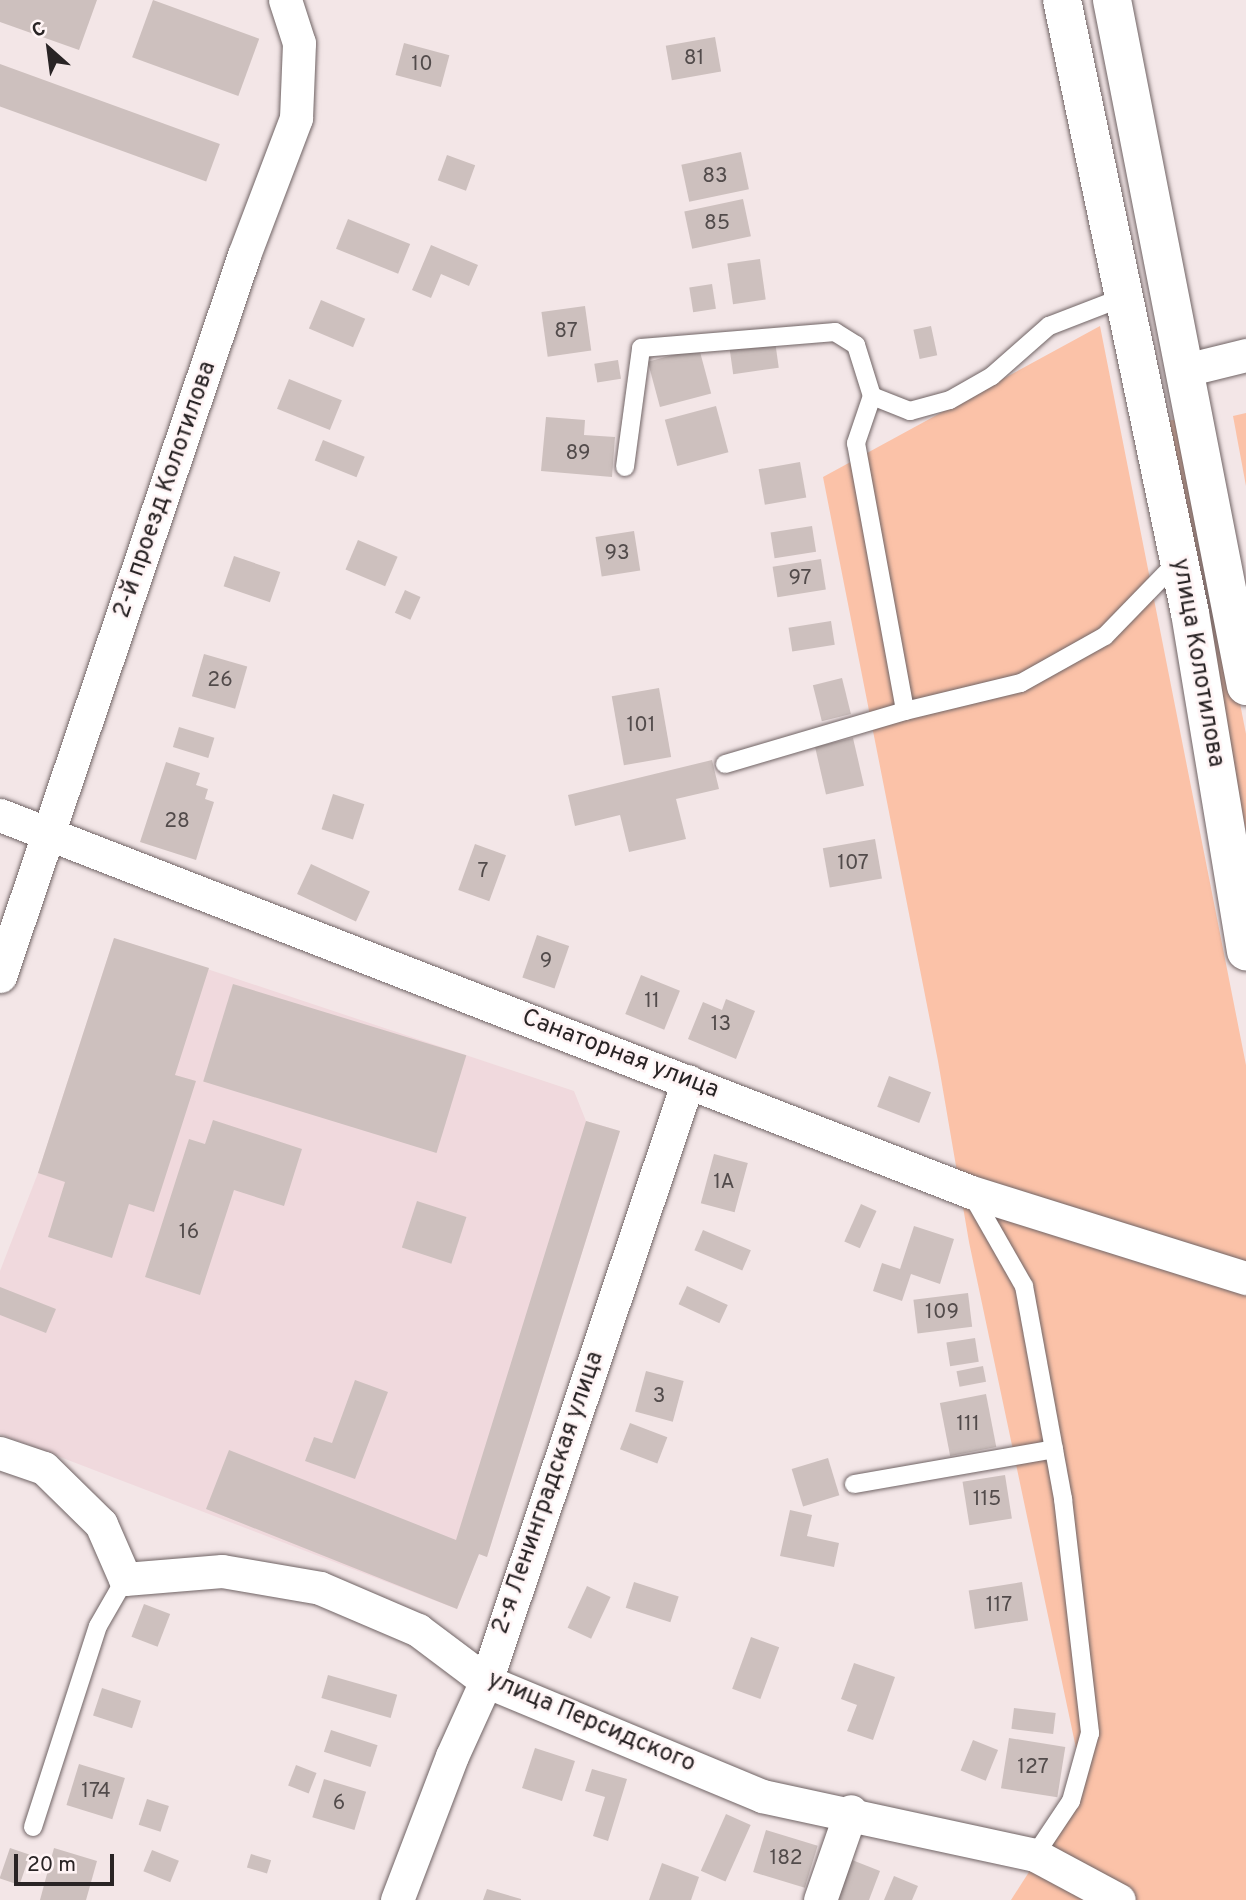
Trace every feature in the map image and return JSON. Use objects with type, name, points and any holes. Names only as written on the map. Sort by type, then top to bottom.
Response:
[{"type":"main road","name":"улица Колотилова","points":[[1062,0],[1179,560],[1246,951]]},
{"type":"main road","name":"улица Колотилова","points":[[1112,0],[1246,686]]},
{"type":"main road","points":[[1140,377],[1185,370]]},
{"type":"street","name":"2-й проезд Колотилова","points":[[0,976],[244,255],[296,118],[299,43],[285,0]]},
{"type":"street","points":[[1185,370],[1246,355]]},
{"type":"street","name":"Санаторная улица","points":[[0,815],[971,1192],[1246,1278]]},
{"type":"street","name":"2-я Ленинградская улица","points":[[397,1900],[452,1756],[486,1681],[688,1081]]},
{"type":"street","points":[[0,1453],[44,1468],[101,1524],[125,1578]]},
{"type":"street","name":"улица Персидского","points":[[125,1578],[222,1571],[320,1588],[418,1630],[486,1681],[762,1796],[851,1811],[1035,1855],[1119,1900]]},
{"type":"street","points":[[820,1900],[851,1811]]},
{"type":"lane","points":[[872,396],[910,411],[950,400],[992,376],[1049,326],[1124,297]]},
{"type":"lane","points":[[625,467],[641,348],[835,332],[856,345],[872,396],[856,443],[905,711]]},
{"type":"lane","points":[[725,764],[905,711],[1021,683],[1105,636],[1179,560]]},
{"type":"lane","points":[[971,1192],[1024,1286],[1054,1449],[1090,1733],[1071,1801],[1035,1855]]},
{"type":"lane","points":[[854,1484],[1054,1449]]},
{"type":"lane","points":[[33,1827],[98,1626],[125,1578]]},
{"type":"shaded area","points":[[1100,326],[1246,1065],[1246,1900],[1011,1900],[1084,1786],[969,1242],[938,1061],[823,477]]},
{"type":"shaded area","points":[[1246,413],[1246,486],[1233,416]]},
{"type":"shaded area","points":[[1184,418],[1246,734],[1246,831],[1161,422]]},
{"type":"shaded area","points":[[114,938],[574,1091],[586,1121],[620,1131],[487,1557],[479,1554],[457,1609],[0,1434],[0,1271],[38,1173]]},
{"type":"building","points":[[0,0],[97,0],[79,50],[0,22]]},
{"type":"building","points":[[153,0],[259,39],[238,96],[132,57]]},
{"type":"building","points":[[715,37],[721,71],[672,80],[666,46]]},
{"type":"building","points":[[404,43],[449,55],[441,87],[395,75]]},
{"type":"building","points":[[0,64],[220,144],[206,182],[0,107]]},
{"type":"building","points":[[741,152],[749,189],[689,202],[681,165]]},
{"type":"building","points":[[447,155],[475,165],[466,191],[438,180]]},
{"type":"building","points":[[743,199],[751,236],[692,249],[684,211]]},
{"type":"building","points":[[348,219],[410,244],[398,274],[336,249]]},
{"type":"building","points":[[431,245],[478,265],[469,286],[441,274],[431,298],[412,290]]},
{"type":"building","points":[[760,259],[766,300],[733,304],[727,264]]},
{"type":"building","points":[[712,284],[716,309],[693,312],[689,288]]},
{"type":"building","points":[[321,300],[365,319],[353,347],[309,329]]},
{"type":"building","points":[[585,306],[591,351],[548,357],[541,312]]},
{"type":"building","points":[[931,326],[937,355],[920,359],[913,330]]},
{"type":"building","points":[[775,341],[779,368],[733,374],[729,347]]},
{"type":"building","points":[[699,348],[711,393],[660,407],[648,362]]},
{"type":"building","points":[[618,360],[621,379],[597,383],[594,364]]},
{"type":"building","points":[[289,379],[342,400],[330,430],[277,409]]},
{"type":"building","points":[[716,406],[728,452],[677,466],[665,420]]},
{"type":"building","points":[[546,417],[585,420],[584,435],[615,437],[612,477],[541,471]]},
{"type":"building","points":[[323,440],[365,457],[356,477],[315,460]]},
{"type":"building","points":[[800,462],[806,497],[765,505],[759,469]]},
{"type":"building","points":[[812,526],[816,552],[775,558],[771,533]]},
{"type":"building","points":[[634,531],[640,571],[602,577],[595,537]]},
{"type":"building","points":[[358,540],[398,557],[385,586],[345,569]]},
{"type":"building","points":[[234,556],[280,572],[270,602],[224,586]]},
{"type":"building","points":[[821,559],[826,590],[777,597],[773,567]]},
{"type":"building","points":[[405,590],[421,597],[410,620],[395,613]]},
{"type":"building","points":[[831,621],[835,645],[792,651],[789,628]]},
{"type":"building","points":[[204,654],[247,666],[235,709],[192,696]]},
{"type":"building","points":[[842,678],[851,714],[822,721],[813,685]]},
{"type":"building","points":[[659,688],[671,757],[624,765],[612,696]]},
{"type":"building","points":[[179,727],[214,738],[208,758],[173,747]]},
{"type":"building","points":[[853,738],[864,786],[826,795],[815,747]]},
{"type":"building","points":[[712,760],[719,789],[676,799],[686,839],[629,852],[620,815],[575,826],[568,795]]},
{"type":"building","points":[[166,762],[200,773],[196,785],[208,789],[205,799],[214,802],[196,860],[140,842]]},
{"type":"building","points":[[333,794],[364,804],[353,839],[322,829]]},
{"type":"building","points":[[875,839],[882,878],[830,888],[823,848]]},
{"type":"building","points":[[475,844],[506,855],[489,901],[458,890]]},
{"type":"building","points":[[311,864],[370,891],[356,921],[297,894]]},
{"type":"building","points":[[537,935],[569,946],[554,989],[522,978]]},
{"type":"building","points":[[114,938],[209,968],[175,1075],[196,1081],[154,1212],[129,1204],[112,1258],[48,1237],[65,1182],[38,1173]]},
{"type":"building","points":[[641,975],[680,991],[664,1030],[625,1014]]},
{"type":"building","points":[[233,984],[466,1055],[437,1153],[203,1082]]},
{"type":"building","points":[[726,999],[755,1011],[736,1059],[688,1039],[703,1002],[722,1010]]},
{"type":"building","points":[[889,1076],[931,1092],[919,1123],[877,1107]]},
{"type":"building","points":[[213,1120],[302,1149],[284,1206],[234,1190],[200,1295],[145,1277],[189,1139],[205,1144]]},
{"type":"building","points":[[586,1121],[620,1131],[487,1557],[479,1554],[457,1609],[206,1509],[229,1450],[456,1540]]},
{"type":"building","points":[[714,1154],[748,1163],[735,1212],[701,1203]]},
{"type":"building","points":[[417,1201],[466,1217],[451,1264],[402,1248]]},
{"type":"building","points":[[861,1204],[877,1211],[860,1248],[844,1241]]},
{"type":"building","points":[[914,1226],[954,1239],[940,1284],[911,1274],[902,1301],[873,1291],[882,1263],[900,1269]]},
{"type":"building","points":[[703,1230],[751,1250],[742,1271],[694,1250]]},
{"type":"building","points":[[687,1286],[728,1305],[719,1323],[679,1304]]},
{"type":"building","points":[[0,1287],[56,1309],[46,1333],[0,1315]]},
{"type":"building","points":[[968,1293],[972,1327],[918,1333],[913,1300]]},
{"type":"building","points":[[975,1338],[979,1362],[950,1366],[946,1343]]},
{"type":"building","points":[[983,1366],[986,1382],[960,1387],[956,1371]]},
{"type":"building","points":[[646,1371],[684,1381],[673,1422],[635,1412]]},
{"type":"building","points":[[355,1380],[388,1392],[355,1479],[305,1461],[314,1437],[332,1443]]},
{"type":"building","points":[[986,1394],[996,1447],[950,1456],[940,1403]]},
{"type":"building","points":[[630,1423],[667,1437],[657,1463],[620,1449]]},
{"type":"building","points":[[828,1458],[839,1495],[803,1506],[792,1469]]},
{"type":"building","points":[[1005,1475],[1012,1518],[969,1525],[963,1482]]},
{"type":"building","points":[[790,1510],[812,1515],[807,1536],[839,1543],[834,1567],[780,1556]]},
{"type":"building","points":[[634,1582],[679,1597],[670,1622],[626,1608]]},
{"type":"building","points":[[1022,1582],[1028,1621],[975,1629],[969,1590]]},
{"type":"building","points":[[587,1586],[611,1597],[591,1639],[568,1628]]},
{"type":"building","points":[[144,1604],[170,1614],[158,1647],[131,1637]]},
{"type":"building","points":[[751,1637],[779,1647],[760,1699],[732,1689]]},
{"type":"building","points":[[854,1663],[895,1677],[873,1740],[847,1731],[857,1705],[841,1699]]},
{"type":"building","points":[[328,1675],[397,1695],[391,1718],[321,1698]]},
{"type":"building","points":[[102,1688],[141,1701],[132,1728],[93,1716]]},
{"type":"building","points":[[1014,1708],[1056,1713],[1053,1734],[1011,1729]]},
{"type":"building","points":[[331,1730],[378,1745],[370,1767],[324,1752]]},
{"type":"building","points":[[1009,1738],[1065,1747],[1057,1797],[1001,1788]]},
{"type":"building","points":[[973,1740],[998,1750],[986,1781],[961,1771]]},
{"type":"building","points":[[535,1748],[575,1761],[562,1801],[522,1788]]},
{"type":"building","points":[[79,1764],[125,1778],[112,1819],[66,1805]]},
{"type":"building","points":[[296,1765],[317,1773],[309,1793],[288,1786]]},
{"type":"building","points":[[592,1769],[627,1779],[608,1841],[593,1836],[605,1797],[585,1791]]},
{"type":"building","points":[[324,1779],[366,1792],[354,1830],[312,1817]]},
{"type":"building","points":[[147,1799],[169,1806],[161,1832],[139,1825]]},
{"type":"building","points":[[726,1814],[751,1825],[725,1882],[701,1871]]},
{"type":"building","points":[[766,1830],[818,1846],[805,1888],[753,1872]]},
{"type":"building","points":[[10,1848],[30,1855],[19,1885],[0,1878]]},
{"type":"building","points":[[54,1848],[97,1861],[86,1900],[40,1900]]},
{"type":"building","points":[[152,1850],[179,1861],[170,1882],[143,1871]]},
{"type":"building","points":[[251,1854],[271,1860],[267,1874],[247,1867]]},
{"type":"building","points":[[847,1858],[880,1871],[869,1900],[831,1900]]},
{"type":"building","points":[[662,1863],[699,1877],[691,1900],[649,1900]]},
{"type":"building","points":[[894,1876],[918,1886],[912,1900],[884,1900]]},
{"type":"building","points":[[487,1889],[521,1899],[521,1900],[483,1900]]}]
